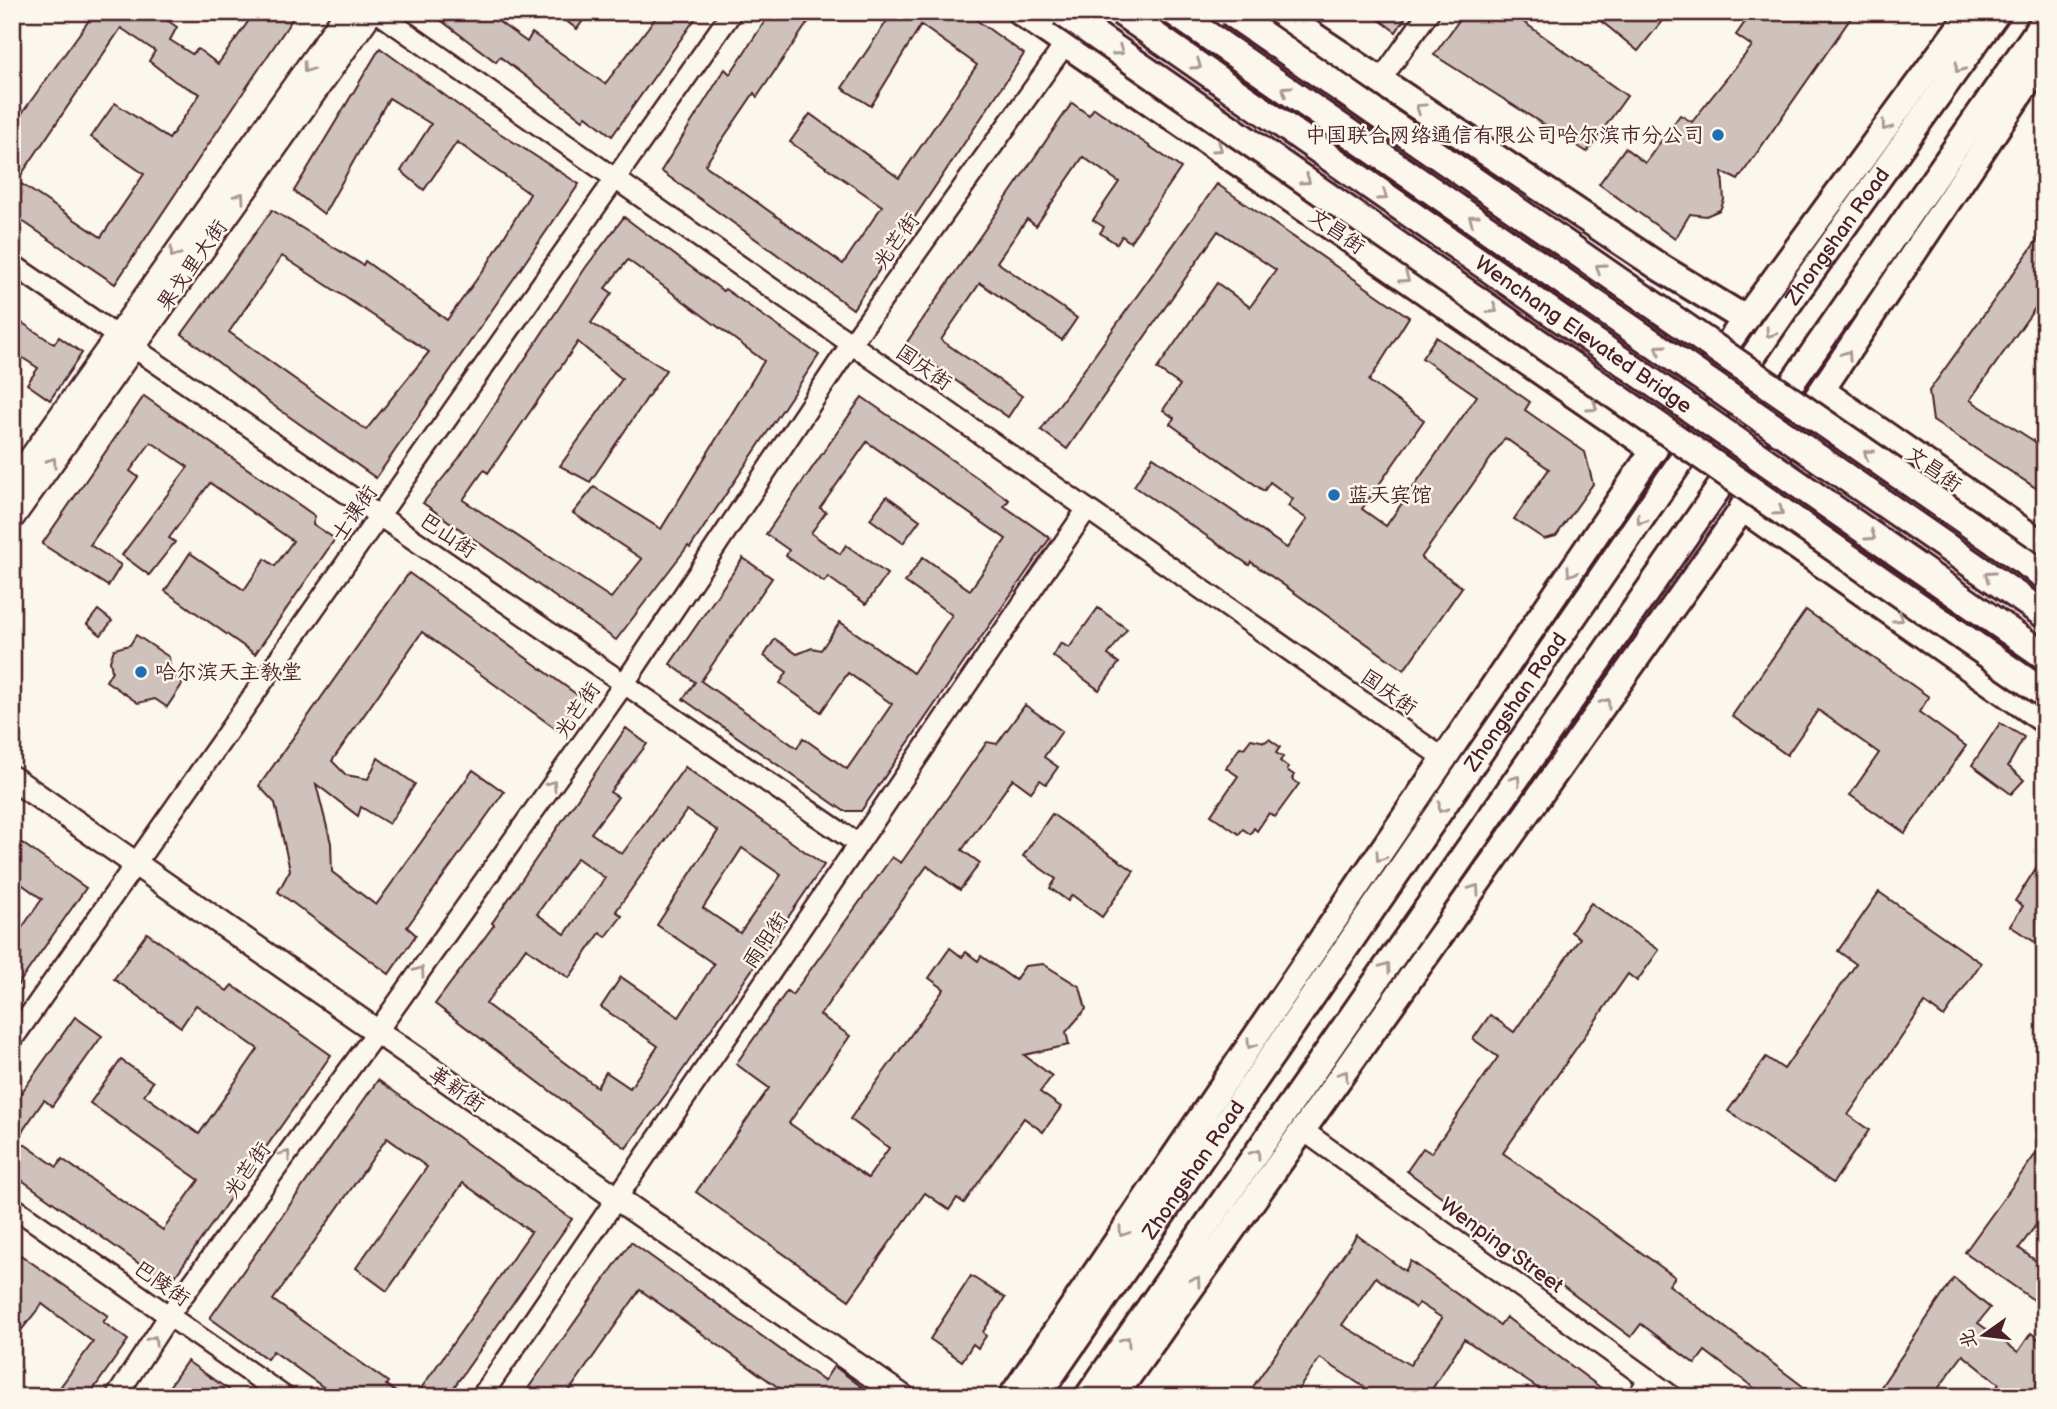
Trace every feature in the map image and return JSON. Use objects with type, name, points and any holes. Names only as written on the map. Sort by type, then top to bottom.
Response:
[{"type":"highway","name":"文昌街","points":[[1021,12],[1663,443]]},
{"type":"highway","points":[[1062,12],[1551,349],[1663,443],[2045,694]]},
{"type":"highway","name":"Wenchang Elevated Bridge","points":[[1121,12],[2045,656]]},
{"type":"highway","name":"Wenchang Elevated Bridge","points":[[1174,12],[2045,615]]},
{"type":"highway","points":[[1230,12],[2045,576]]},
{"type":"highway","points":[[1277,12],[1661,268],[1745,319]]},
{"type":"highway","points":[[1613,356],[1663,443]]},
{"type":"highway","name":"文昌街","points":[[1823,392],[2045,547]]},
{"type":"highway","points":[[1795,403],[1870,494]]},
{"type":"highway","points":[[1743,508],[2045,720]]},
{"type":"main road","name":"果戈里大街","points":[[12,518],[124,341],[347,12]]},
{"type":"main road","name":"果戈里大街","points":[[12,485],[124,341],[371,12]]},
{"type":"main road","points":[[1011,1397],[1745,319],[1970,12]]},
{"type":"main road","name":"Zhongshan Road","points":[[1037,1397],[1798,291],[1998,12]]},
{"type":"main road","name":"Zhongshan Road","points":[[1087,1397],[2045,19]]},
{"type":"main road","points":[[1114,1397],[1743,508],[2045,57]]},
{"type":"main road","name":"革新街","points":[[12,778],[903,1397]]},
{"type":"street","name":"国庆街","points":[[377,12],[1446,760]]},
{"type":"street","name":"士课街","points":[[12,1040],[732,12]]},
{"type":"street","points":[[1380,81],[1429,12]]},
{"type":"street","name":"光芒街","points":[[116,1397],[169,1316],[376,1033],[624,684],[851,344],[1066,43]]},
{"type":"street","name":"巴山街","points":[[12,264],[858,844]]},
{"type":"street","name":"雨阳街","points":[[481,1397],[1087,509]]},
{"type":"street","name":"Wenping Street","points":[[1304,1130],[1673,1397]]},
{"type":"street","name":"巴陵街","points":[[12,1206],[285,1397]]},
{"type":"street","points":[[1637,1397],[1649,1379]]},
{"type":"building","points":[[95,12],[155,12],[177,27],[170,40],[192,54],[198,49],[218,64],[255,12],[297,12],[115,284],[12,214],[12,127]],"holes":[[[121,28],[155,51],[149,61],[176,82],[200,94],[169,139],[115,103],[91,137],[144,174],[101,237],[17,181]]]},
{"type":"building","points":[[430,12],[485,12],[527,42],[532,33],[605,84],[660,12],[700,12],[612,136],[586,116],[583,120],[500,57],[496,62]]},
{"type":"building","points":[[554,12],[589,12],[577,29]]},
{"type":"building","points":[[771,12],[815,12],[757,97],[754,93],[705,165],[843,264],[882,206],[790,142],[810,114],[899,178],[977,65],[921,25],[871,106],[842,88],[893,12],[965,12],[1024,54],[853,309],[661,171],[725,69],[730,74]]},
{"type":"building","points":[[1369,12],[1409,12],[1396,32]]},
{"type":"building","points":[[1465,12],[1522,12],[1518,18],[1627,96],[1587,152],[1434,55]]},
{"type":"building","points":[[1590,12],[1669,12],[1638,51]]},
{"type":"building","name":"中国联合网络通信有限公司哈尔滨市分公司","points":[[1752,12],[1855,12],[1738,180],[1722,172],[1724,200],[1720,210],[1706,216],[1690,214],[1675,239],[1599,184],[1625,148],[1645,163],[1680,115],[1692,122],[1752,46],[1736,35]]},
{"type":"building","points":[[380,48],[473,116],[579,184],[376,478],[270,403],[182,334],[272,210],[363,265],[365,261],[447,320],[487,265],[530,194],[457,142],[424,190],[401,171],[431,124],[389,98],[324,214],[294,191]],"holes":[[[282,256],[429,352],[366,430],[229,332]]]},
{"type":"building","points":[[1072,103],[1089,115],[1094,108],[1181,168],[1130,242],[1122,236],[1117,244],[1100,233],[1104,227],[1093,220],[1119,182],[1083,157],[1036,226],[1027,219],[997,262],[1077,318],[1062,340],[980,283],[941,340],[1022,396],[1008,417],[905,345]]},
{"type":"building","points":[[1217,184],[1409,317],[1369,381],[1424,420],[1362,509],[1386,526],[1477,396],[1422,358],[1436,337],[1530,402],[1525,410],[1585,452],[1593,484],[1556,536],[1544,539],[1514,519],[1549,469],[1505,438],[1421,558],[1462,587],[1404,670],[1251,562],[1249,565],[1134,486],[1153,457],[1287,548],[1307,519],[1288,506],[1293,499],[1270,482],[1264,491],[1170,424],[1174,418],[1163,410],[1180,385],[1157,369],[1217,283],[1250,307],[1276,270],[1218,231],[1067,449],[1041,430]]},
{"type":"building","points":[[624,217],[723,291],[725,289],[819,355],[690,548],[688,546],[616,640],[423,503],[459,458],[586,267]],"holes":[[[628,260],[764,361],[661,529],[594,487],[573,513],[642,559],[611,598],[463,500],[484,470],[488,473],[578,342],[622,379],[560,466],[590,482],[666,370],[591,323],[612,293],[605,288]]]},
{"type":"building","points":[[2045,229],[2045,294],[1970,400],[2045,448],[2045,494],[1933,421],[1929,391]]},
{"type":"building","points":[[12,316],[54,344],[59,337],[82,353],[50,400],[27,384],[38,368],[12,351]]},
{"type":"building","points":[[144,396],[315,516],[313,524],[335,539],[255,654],[165,591],[190,553],[244,590],[265,559],[275,566],[293,541],[210,483],[169,538],[175,542],[149,575],[122,555],[188,467],[151,442],[130,471],[138,477],[90,545],[121,565],[108,586],[42,544]]},
{"type":"building","points":[[862,397],[1009,500],[1004,506],[1050,538],[861,811],[844,811],[683,699],[695,682],[670,664],[743,558],[772,578],[701,681],[797,748],[803,738],[847,769],[892,704],[848,673],[821,712],[780,683],[787,672],[764,656],[775,639],[797,654],[812,648],[821,650],[840,622],[913,673],[952,615],[905,582],[923,557],[970,590],[1006,539],[867,442],[820,508],[826,512],[811,533],[840,554],[846,545],[887,574],[866,604],[828,577],[824,582],[786,556],[789,550],[766,534]]},
{"type":"building","points":[[887,496],[920,520],[903,543],[870,519]]},
{"type":"building","points":[[409,573],[583,699],[559,731],[422,632],[332,761],[346,775],[368,779],[378,758],[415,784],[389,824],[361,807],[358,816],[316,784],[331,843],[332,872],[376,905],[473,770],[504,792],[407,927],[416,935],[389,974],[278,892],[290,870],[275,803],[259,786]]},
{"type":"building","points":[[1098,608],[1127,629],[1108,655],[1119,663],[1099,690],[1053,656],[1061,643],[1069,648]]},
{"type":"building","points":[[98,610],[112,621],[101,635],[87,624]]},
{"type":"building","points":[[1806,610],[1929,697],[1919,712],[1966,746],[1905,833],[1850,795],[1879,753],[1818,710],[1787,755],[1732,716]]},
{"type":"building","name":"哈尔滨天主教堂","points":[[136,635],[169,657],[171,675],[183,683],[167,707],[155,699],[138,703],[106,681],[112,671],[110,661],[114,649],[130,645]]},
{"type":"building","points":[[1025,705],[1062,731],[1044,757],[1058,767],[1046,784],[1040,780],[1031,792],[1013,779],[962,850],[980,863],[960,890],[927,866],[820,1015],[850,1036],[789,1123],[868,1178],[889,1148],[850,1119],[944,989],[929,978],[950,948],[962,957],[966,952],[978,961],[981,956],[1015,980],[1025,966],[1043,964],[1080,987],[1086,1009],[1066,1032],[1069,1045],[1024,1055],[1052,1076],[1040,1092],[1061,1107],[1043,1132],[1024,1118],[964,1203],[957,1198],[949,1210],[925,1193],[849,1300],[696,1192],[769,1088],[736,1064],[787,991],[792,995],[892,857],[901,863],[987,742],[997,744]]},
{"type":"building","points":[[2000,723],[2024,737],[2008,766],[2024,780],[2011,794],[1972,765]]},
{"type":"building","points":[[626,728],[647,744],[610,792],[618,797],[591,833],[622,854],[685,767],[824,865],[626,1148],[435,1004],[494,925],[492,923]],"holes":[[[687,810],[718,831],[657,925],[714,964],[679,1017],[621,977],[601,1007],[658,1046],[630,1088],[606,1072],[597,1087],[486,1004],[526,948],[569,978],[600,933],[606,937],[622,916],[616,911]],[[742,848],[781,875],[740,933],[703,908]],[[577,858],[605,878],[565,934],[537,914]]]},
{"type":"building","points":[[1251,739],[1265,742],[1269,739],[1280,747],[1276,753],[1283,757],[1280,761],[1288,767],[1287,770],[1294,775],[1292,779],[1299,784],[1275,817],[1269,813],[1257,831],[1254,828],[1250,834],[1243,829],[1239,834],[1211,815],[1238,776],[1226,768],[1240,747],[1244,748]]},
{"type":"building","points":[[1052,814],[1134,871],[1102,917],[1072,895],[1068,901],[1050,888],[1056,879],[1023,856]]},
{"type":"building","points":[[12,836],[86,888],[12,993],[12,942],[42,899],[12,877]]},
{"type":"building","points":[[2045,854],[2045,933],[2038,944],[2010,926],[2023,906],[2015,901]]},
{"type":"building","points":[[1879,892],[1981,963],[1944,1017],[1925,1003],[1848,1115],[1869,1130],[1833,1183],[1728,1111],[1766,1057],[1784,1069],[1856,964],[1838,951]]},
{"type":"building","points":[[1591,903],[1659,950],[1637,981],[1628,974],[1503,1153],[1675,1277],[1669,1285],[1817,1397],[1766,1397],[1705,1351],[1695,1364],[1641,1324],[1631,1337],[1407,1171],[1423,1148],[1431,1153],[1498,1057],[1473,1039],[1490,1015],[1514,1032],[1580,938],[1571,932]]},
{"type":"building","points":[[147,933],[227,991],[232,985],[331,1055],[169,1285],[12,1173],[12,1106],[75,1017],[102,1036],[52,1106],[44,1100],[17,1139],[57,1167],[62,1159],[163,1230],[199,1180],[90,1103],[121,1060],[153,1082],[144,1095],[199,1134],[258,1049],[196,1005],[181,1027],[114,979]]},
{"type":"building","points":[[378,1080],[572,1219],[447,1397],[415,1397],[531,1232],[463,1183],[387,1291],[356,1268],[427,1167],[387,1138],[273,1300],[388,1382],[386,1385],[403,1397],[337,1397],[273,1351],[267,1359],[210,1318]]},
{"type":"building","points":[[2045,1141],[2045,1213],[2019,1248],[2045,1268],[2045,1308],[1965,1252]]},
{"type":"building","points":[[1357,1235],[1405,1271],[1411,1261],[1500,1325],[1506,1317],[1613,1397],[1551,1397],[1464,1339],[1427,1397],[1379,1397],[1320,1358],[1293,1397],[1246,1397]],"holes":[[[1376,1277],[1415,1308],[1419,1303],[1442,1318],[1410,1365],[1342,1325]]]},
{"type":"building","points":[[631,1242],[824,1381],[834,1366],[875,1397],[792,1397],[640,1290],[565,1397],[522,1397]]},
{"type":"building","points":[[12,1249],[108,1316],[103,1322],[128,1340],[88,1397],[53,1397],[93,1342],[42,1304],[12,1342]]},
{"type":"building","points":[[971,1276],[1005,1298],[983,1332],[986,1336],[978,1348],[973,1344],[962,1361],[930,1339]]},
{"type":"building","points":[[1954,1278],[1990,1308],[1978,1323],[2018,1352],[2031,1333],[2045,1344],[2045,1397],[1989,1397],[1999,1384],[1963,1355],[1932,1397],[1874,1397]]},
{"type":"building","points":[[187,1361],[239,1397],[162,1397]]},
{"type":"place","name":"中国联合网络通信有限公司哈尔滨市分公司","points":[[1718,135]]},
{"type":"place","name":"蓝天宾馆","points":[[1334,495]]},
{"type":"place","name":"哈尔滨天主教堂","points":[[141,672]]}]
